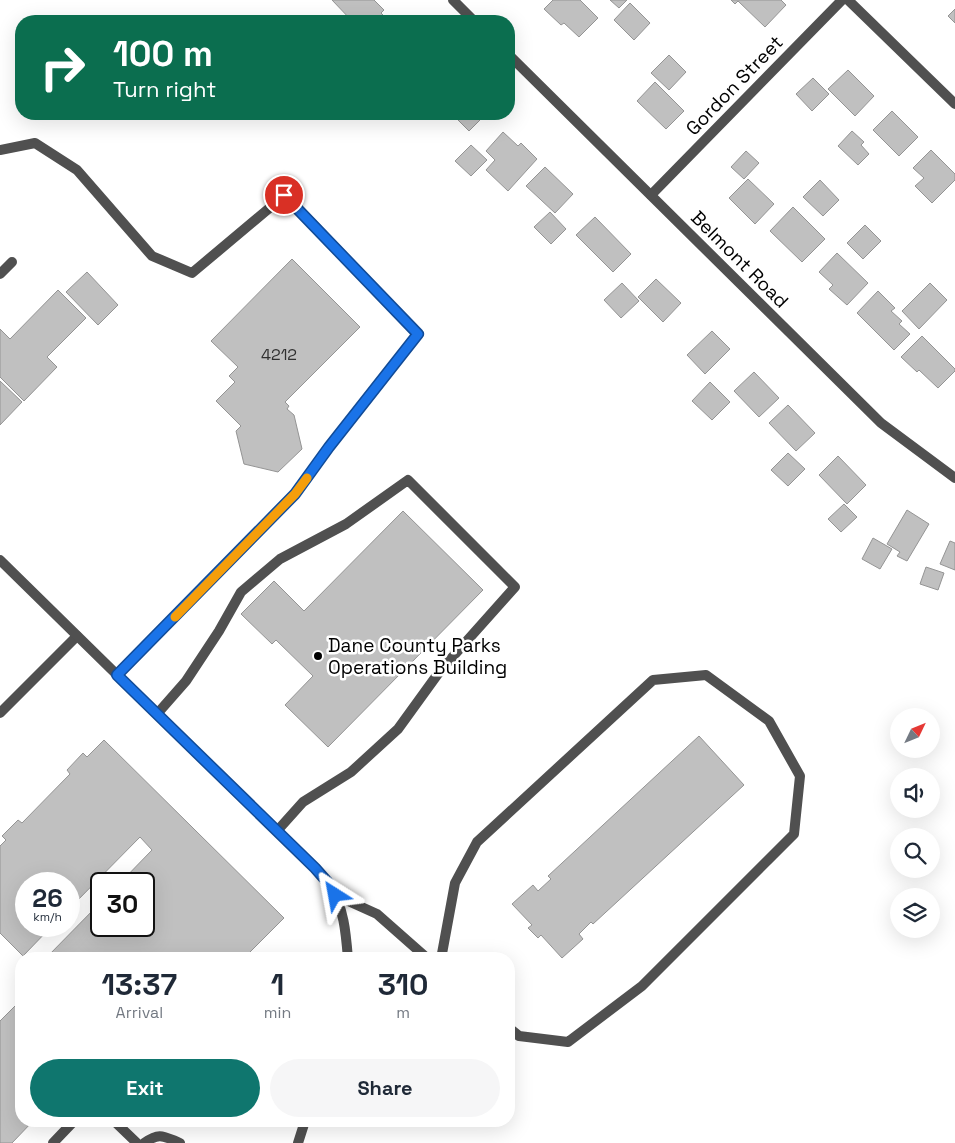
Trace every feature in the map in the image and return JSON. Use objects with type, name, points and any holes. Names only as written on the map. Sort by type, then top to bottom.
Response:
[{"type":"street","points":[[453,0],[468,15]]},
{"type":"street","name":"Gordon Street","points":[[651,195],[842,0]]},
{"type":"street","points":[[848,0],[955,104]]},
{"type":"street","name":"Belmont Road","points":[[515,61],[881,423],[955,478]]},
{"type":"street","points":[[0,150],[35,143],[77,170],[152,256],[192,273],[284,195],[418,334],[329,447],[295,494],[117,675]]},
{"type":"street","points":[[0,274],[12,262]]},
{"type":"street","points":[[157,714],[186,681],[219,631],[241,592],[280,559],[346,524],[408,480],[515,587],[440,671],[398,729],[351,772],[303,802],[278,831]]},
{"type":"street","points":[[0,560],[315,868],[330,885],[335,895],[340,910],[347,952]]},
{"type":"street","points":[[0,713],[77,636]]},
{"type":"street","points":[[442,952],[455,883],[477,842],[653,680],[706,675],[769,721],[800,776],[794,834],[642,986],[568,1042],[519,1036],[515,1033]]},
{"type":"street","points":[[335,895],[377,914],[420,952]]},
{"type":"street","points":[[53,1143],[68,1127]]},
{"type":"street","points":[[120,1127],[137,1143]]},
{"type":"street","points":[[298,1143],[302,1127]]},
{"type":"street","points":[[144,1143],[154,1136],[161,1136],[180,1143]]},
{"type":"building","points":[[332,0],[374,0],[384,10],[381,13],[383,15],[346,15]]},
{"type":"building","points":[[553,0],[580,0],[598,18],[579,37],[564,23],[561,25],[544,9]]},
{"type":"building","points":[[610,0],[627,0],[619,8]]},
{"type":"building","points":[[731,0],[781,0],[786,5],[765,27],[738,1],[735,4]]},
{"type":"building","points":[[630,3],[650,23],[634,40],[614,20]]},
{"type":"building","points":[[955,9],[955,23],[948,16]]},
{"type":"building","points":[[669,55],[686,72],[669,90],[651,73]]},
{"type":"building","points":[[848,70],[874,96],[855,116],[828,89]]},
{"type":"building","points":[[813,78],[829,94],[812,111],[796,94]]},
{"type":"building","points":[[655,82],[684,111],[666,129],[637,101]]},
{"type":"building","points":[[892,111],[918,137],[899,156],[873,130]]},
{"type":"building","points":[[458,120],[480,120],[469,131]]},
{"type":"building","points":[[852,131],[864,142],[861,145],[869,154],[858,165],[838,146]]},
{"type":"building","points":[[503,132],[518,146],[521,143],[537,159],[508,191],[486,170],[495,160],[486,151]]},
{"type":"building","points":[[471,145],[487,160],[471,176],[455,161]]},
{"type":"building","points":[[931,150],[955,174],[955,180],[932,203],[915,186],[924,178],[913,168]]},
{"type":"building","points":[[746,151],[759,163],[744,179],[731,167]]},
{"type":"building","points":[[545,167],[573,194],[555,213],[526,186]]},
{"type":"building","points":[[748,179],[774,204],[755,224],[729,198]]},
{"type":"building","points":[[820,180],[839,200],[823,216],[803,197]]},
{"type":"building","points":[[793,207],[825,239],[802,262],[770,231]]},
{"type":"building","points":[[550,212],[566,229],[551,244],[534,227]]},
{"type":"building","points":[[595,217],[631,254],[613,272],[576,235]]},
{"type":"building","points":[[865,225],[881,241],[863,259],[847,243]]},
{"type":"building","points":[[837,253],[868,283],[847,305],[829,289],[833,285],[819,272]]},
{"type":"building","points":[[292,259],[360,327],[285,402],[289,406],[287,409],[294,415],[302,449],[278,472],[244,464],[236,431],[241,426],[216,401],[235,382],[229,376],[238,367],[211,341]]},
{"type":"building","points":[[87,272],[118,305],[98,325],[66,292]]},
{"type":"building","points":[[656,279],[681,303],[663,322],[638,297]]},
{"type":"building","points":[[622,283],[639,301],[621,318],[604,300]]},
{"type":"building","points":[[930,283],[947,300],[919,329],[902,311]]},
{"type":"building","points":[[58,290],[86,318],[47,357],[57,367],[24,401],[0,377],[0,329],[10,339]]},
{"type":"building","points":[[878,291],[895,308],[891,311],[902,321],[899,324],[910,334],[894,350],[857,313]]},
{"type":"building","points":[[712,331],[730,349],[705,374],[687,355]]},
{"type":"building","points":[[922,336],[955,369],[938,388],[919,370],[917,372],[901,357]]},
{"type":"building","points":[[754,372],[779,398],[759,417],[734,391]]},
{"type":"building","points":[[0,381],[22,402],[0,425]]},
{"type":"building","points":[[710,382],[730,402],[712,420],[692,401]]},
{"type":"building","points":[[788,405],[815,433],[796,451],[769,423]]},
{"type":"building","points":[[788,453],[805,469],[788,486],[771,470]]},
{"type":"building","points":[[838,456],[866,485],[847,504],[819,475]]},
{"type":"building","points":[[844,504],[857,517],[841,532],[828,519]]},
{"type":"building","points":[[907,510],[929,524],[907,561],[897,556],[900,552],[887,544]]},
{"type":"building","points":[[403,511],[483,590],[328,747],[285,705],[313,676],[276,640],[272,644],[241,614],[274,581],[304,611]]},
{"type":"building","points":[[873,538],[892,549],[880,569],[862,559]]},
{"type":"building","points":[[950,541],[955,543],[955,570],[940,564]]},
{"type":"building","points":[[926,567],[944,573],[938,590],[920,584]]},
{"type":"building","points":[[699,736],[744,785],[593,924],[591,922],[579,934],[583,939],[562,958],[541,935],[538,938],[528,928],[532,925],[512,904],[533,885],[538,891],[551,879],[548,876]]},
{"type":"building","points":[[104,740],[284,918],[250,952],[52,952],[67,937],[80,937],[80,923],[90,913],[90,937],[155,937],[155,872],[131,872],[152,850],[140,837],[105,872],[90,872],[90,888],[80,898],[80,872],[15,872],[15,937],[41,937],[27,952],[19,952],[0,933],[0,846],[6,840],[2,836],[18,820],[22,823],[70,774],[67,770],[83,753],[87,757]]},
{"type":"building","points":[[15,1006],[15,1127],[27,1127],[12,1143],[0,1143],[0,1021]]},
{"type":"slow traffic","points":[[175,617],[295,494],[307,478]]},
{"type":"place","name":"Dane County Parks Operations Building","points":[[318,656]]},
{"type":"route","points":[[284,195],[418,334],[329,447],[295,494],[117,675],[315,868],[330,885],[335,895]]}]
